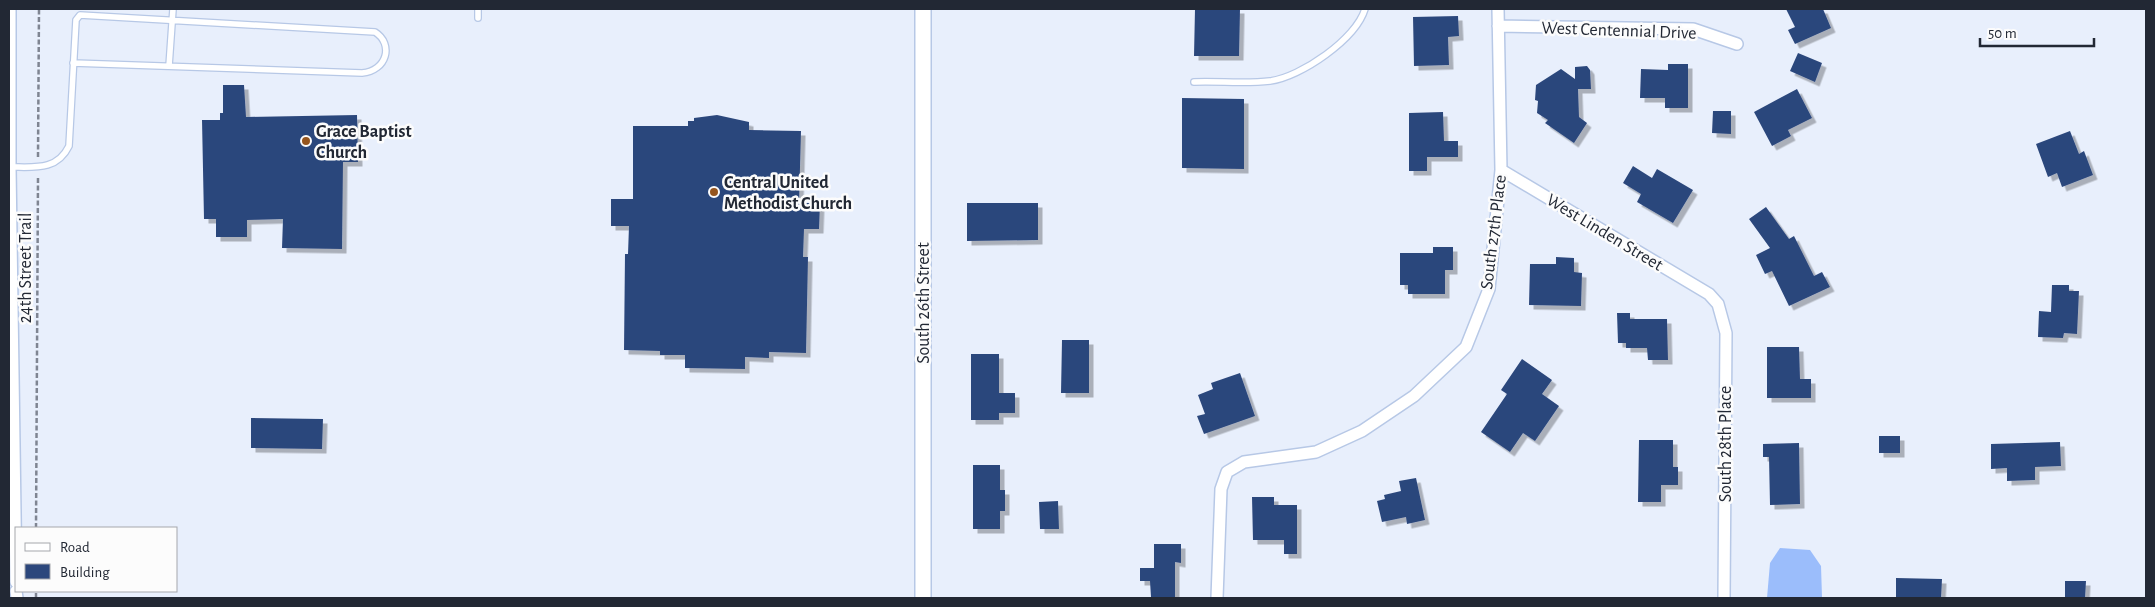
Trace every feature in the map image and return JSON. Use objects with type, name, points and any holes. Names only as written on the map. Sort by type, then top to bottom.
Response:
[{"type":"street","points":[[10,9],[10,167],[15,527]]},
{"type":"street","name":"South 26th Street","points":[[923,9],[923,598]]},
{"type":"street","name":"South 27th Place","points":[[1217,598],[1221,489],[1227,472],[1244,462],[1316,452],[1362,430],[1414,396],[1466,347],[1489,289],[1501,170],[1498,9]]},
{"type":"street","name":"West Centennial Drive","points":[[1498,26],[1693,29],[1737,44]]},
{"type":"street","name":"West Linden Street","points":[[1501,170],[1709,294]]},
{"type":"street","name":"South 28th Place","points":[[1709,294],[1718,304],[1726,333],[1724,598]]},
{"type":"lane","points":[[170,66],[173,9]]},
{"type":"lane","points":[[478,9],[478,18]]},
{"type":"lane","points":[[1194,82],[1271,81],[1291,74],[1332,48],[1350,32],[1364,9]]},
{"type":"lane","points":[[10,167],[38,167],[55,163],[64,156],[69,146],[73,63],[76,20],[80,15],[375,32],[382,37],[385,44],[384,62],[378,68],[362,73],[73,63]]},
{"type":"path","name":"24th Street Trail","points":[[36,527],[39,9]]},
{"type":"water","points":[[1780,548],[1810,550],[1821,566],[1822,598],[1767,598],[1770,563]]},
{"type":"building","points":[[1195,9],[1240,9],[1239,56],[1194,56]]},
{"type":"building","points":[[1786,9],[1823,9],[1831,28],[1795,44],[1788,30],[1795,27]]},
{"type":"building","points":[[1458,16],[1459,36],[1448,37],[1449,65],[1414,66],[1413,17]]},
{"type":"building","points":[[1798,53],[1822,63],[1815,82],[1790,71]]},
{"type":"building","points":[[1668,64],[1688,64],[1688,108],[1665,108],[1665,98],[1640,98],[1641,69],[1668,70]]},
{"type":"building","points":[[1587,66],[1590,70],[1591,89],[1578,89],[1579,117],[1587,123],[1574,143],[1545,123],[1548,120],[1537,113],[1538,101],[1535,100],[1536,85],[1561,69],[1575,79],[1575,67]]},
{"type":"building","points":[[223,85],[244,85],[246,117],[357,115],[358,162],[343,162],[342,249],[282,248],[283,219],[247,220],[247,237],[216,237],[216,219],[204,219],[202,120],[220,120],[220,113],[223,113]]},
{"type":"building","points":[[1797,89],[1812,118],[1788,130],[1791,136],[1772,146],[1754,112]]},
{"type":"building","points":[[1182,98],[1244,99],[1244,169],[1182,168]]},
{"type":"building","points":[[1713,111],[1731,111],[1731,134],[1712,133]]},
{"type":"building","points":[[1443,112],[1444,141],[1458,141],[1458,157],[1427,157],[1427,171],[1409,171],[1409,113]]},
{"type":"building","points":[[717,115],[749,122],[749,130],[801,131],[799,203],[820,203],[819,229],[804,229],[803,257],[808,257],[806,353],[769,352],[769,358],[745,357],[745,369],[685,368],[685,355],[660,355],[660,351],[624,350],[625,254],[628,254],[629,226],[611,226],[611,199],[633,199],[633,126],[688,126],[688,121],[694,121],[694,118]]},
{"type":"building","points":[[2070,131],[2079,154],[2084,151],[2093,175],[2062,187],[2057,173],[2048,177],[2036,144]]},
{"type":"building","points":[[1633,166],[1652,178],[1657,169],[1693,190],[1673,223],[1637,202],[1641,194],[1623,183]]},
{"type":"building","points":[[967,203],[1038,203],[1038,240],[967,241]]},
{"type":"building","points":[[1766,207],[1789,239],[1794,236],[1814,276],[1822,272],[1830,287],[1789,306],[1772,271],[1765,274],[1756,255],[1770,248],[1749,219]]},
{"type":"building","points":[[1433,247],[1453,247],[1453,270],[1445,270],[1445,294],[1408,294],[1408,285],[1400,285],[1400,253],[1433,253]]},
{"type":"building","points":[[1556,257],[1574,258],[1574,272],[1582,273],[1581,306],[1529,305],[1530,264],[1556,264]]},
{"type":"building","points":[[2052,285],[2069,285],[2069,291],[2079,291],[2077,334],[2064,333],[2063,338],[2038,337],[2039,311],[2051,312]]},
{"type":"building","points":[[1617,313],[1630,313],[1630,319],[1667,319],[1668,360],[1648,360],[1647,348],[1626,348],[1626,343],[1618,343]]},
{"type":"building","points":[[1062,340],[1089,340],[1089,393],[1061,393]]},
{"type":"building","points":[[1767,347],[1799,347],[1800,379],[1811,379],[1811,398],[1767,398]]},
{"type":"building","points":[[971,354],[999,354],[999,393],[1015,393],[1015,413],[999,413],[999,420],[971,420]]},
{"type":"building","points":[[1522,359],[1552,380],[1542,394],[1559,406],[1535,441],[1523,433],[1510,452],[1481,432],[1507,394],[1501,390]]},
{"type":"building","points":[[1240,373],[1255,416],[1204,434],[1197,416],[1205,414],[1198,395],[1213,389],[1211,383]]},
{"type":"building","points":[[251,418],[323,419],[322,449],[251,448]]},
{"type":"building","points":[[1879,436],[1900,436],[1900,453],[1879,453]]},
{"type":"building","points":[[1639,440],[1673,440],[1673,467],[1678,467],[1678,485],[1661,485],[1661,502],[1638,502]]},
{"type":"building","points":[[2060,442],[2061,466],[2035,467],[2035,480],[2007,481],[2007,468],[1991,469],[1991,444]]},
{"type":"building","points":[[1799,443],[1800,504],[1770,505],[1769,457],[1763,457],[1763,444]]},
{"type":"building","points":[[973,465],[1000,465],[1000,490],[1005,490],[1005,511],[1000,511],[1000,529],[973,529]]},
{"type":"building","points":[[1416,478],[1425,520],[1407,524],[1406,517],[1382,522],[1377,501],[1385,499],[1384,495],[1401,491],[1399,481]]},
{"type":"building","points":[[1252,497],[1274,497],[1274,505],[1297,505],[1297,554],[1284,554],[1284,540],[1253,540]]},
{"type":"building","points":[[1058,501],[1059,529],[1040,529],[1039,502]]},
{"type":"building","points":[[1154,544],[1181,544],[1181,563],[1175,562],[1175,597],[1151,597],[1150,581],[1140,581],[1140,568],[1154,568]]},
{"type":"building","points":[[1896,578],[1942,579],[1941,598],[1896,598]]},
{"type":"building","points":[[2065,581],[2086,581],[2085,598],[2065,598]]},
{"type":"place","name":"Grace Baptist Church","points":[[306,141]]},
{"type":"place","name":"Central United Methodist Church","points":[[714,192]]}]
